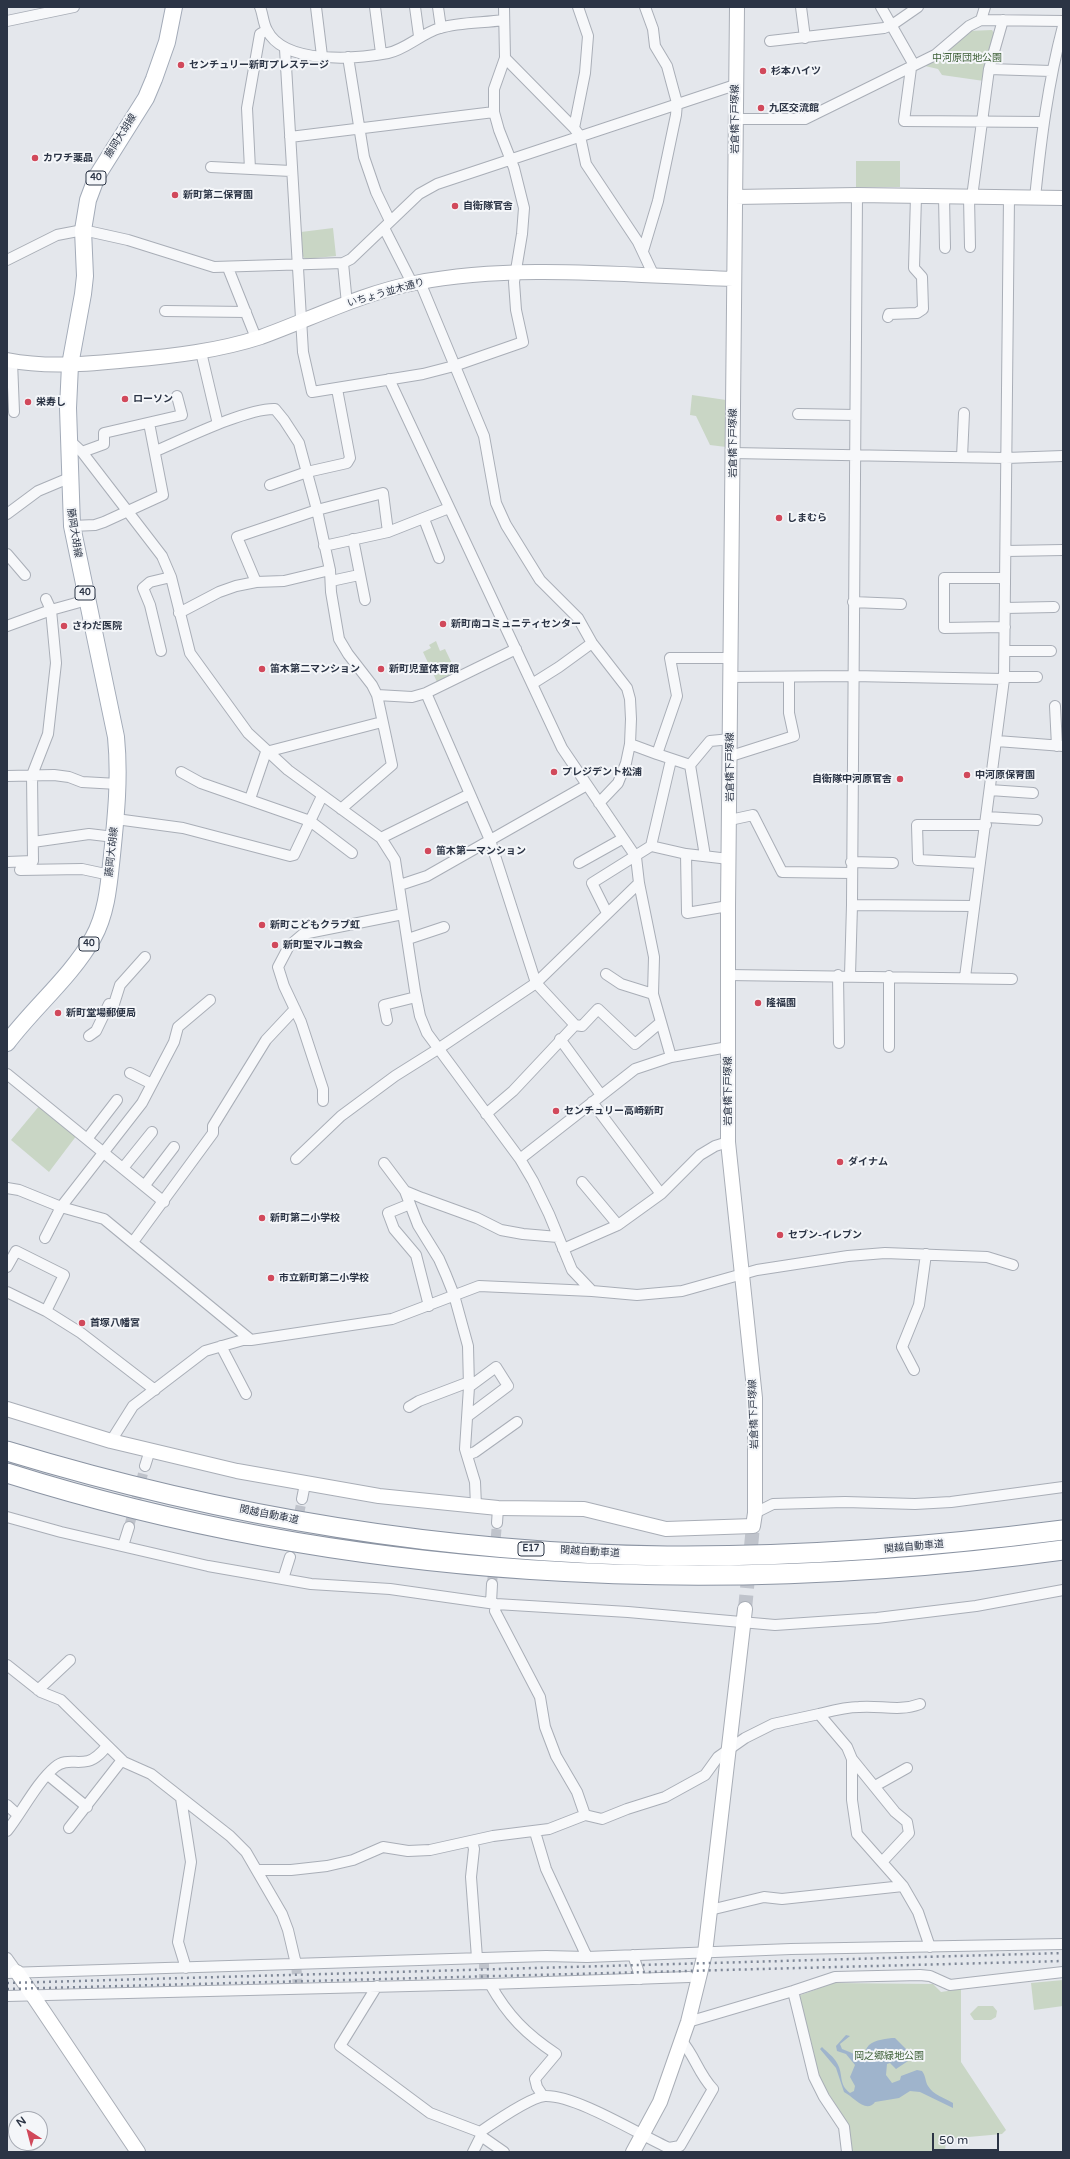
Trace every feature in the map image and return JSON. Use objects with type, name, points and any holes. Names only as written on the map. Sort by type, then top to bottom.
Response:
[{"type":"highway","name":"関越自動車道","points":[[7,1451],[116,1482],[260,1514],[395,1536],[540,1550],[667,1556],[790,1554],[896,1549],[1063,1530]]},
{"type":"highway","name":"関越自動車道","points":[[7,1473],[111,1502],[262,1535],[392,1556],[538,1570],[667,1576],[792,1575],[903,1568],[1063,1550]]},
{"type":"main road","name":"藤岡大胡線","points":[[7,1043],[78,960],[94,937],[101,921],[110,875],[116,819],[119,761],[116,737],[72,526],[69,478],[68,394],[70,365],[85,276],[83,230],[88,200],[97,176],[146,98],[167,42],[174,7]]},
{"type":"street","points":[[7,21],[74,7]]},
{"type":"street","points":[[260,7],[267,30],[285,49],[310,56],[348,57],[388,53],[404,47],[419,36],[441,28],[504,20]]},
{"type":"street","points":[[316,7],[322,56]]},
{"type":"street","points":[[375,7],[381,53]]},
{"type":"street","points":[[415,7],[419,36]]},
{"type":"street","points":[[438,7],[441,28]]},
{"type":"street","points":[[285,49],[291,171],[303,352],[312,392],[423,374],[454,366],[523,342],[516,310],[515,271],[522,234],[524,208],[511,160],[499,130],[494,112],[494,89],[505,58],[504,7]]},
{"type":"street","points":[[574,128],[585,73],[588,36],[578,7]]},
{"type":"street","points":[[643,250],[658,201],[676,115],[677,103],[667,66],[655,46],[653,29],[645,7]]},
{"type":"street","name":"岩倉橋下戸塚線","points":[[737,7],[732,453],[731,756],[728,906],[728,1142],[755,1398],[754,1519]]},
{"type":"street","points":[[801,7],[805,38]]},
{"type":"street","points":[[881,7],[892,25],[912,67],[904,121],[1043,122]]},
{"type":"street","points":[[770,41],[805,38],[892,25],[918,7]]},
{"type":"street","points":[[981,20],[985,7]]},
{"type":"street","points":[[736,119],[805,118],[935,55],[969,26],[981,20],[1063,21]]},
{"type":"street","points":[[970,248],[971,197],[989,69],[1003,20]]},
{"type":"street","points":[[1035,198],[1043,122],[1051,72],[1063,26]]},
{"type":"street","points":[[250,168],[248,101],[260,34],[267,30]]},
{"type":"street","points":[[348,57],[364,157],[387,225],[416,283],[484,436],[496,503],[506,525],[540,580],[578,618],[592,643],[627,688],[630,699],[630,744],[626,763],[618,783],[599,803]]},
{"type":"street","points":[[505,58],[574,128],[580,136],[586,164],[643,250],[654,276]]},
{"type":"street","points":[[989,69],[1051,72]]},
{"type":"street","points":[[7,260],[57,235],[83,230],[128,240],[184,259],[214,267],[228,268],[343,263],[351,259],[419,194],[437,184],[677,103],[735,85]]},
{"type":"street","points":[[290,137],[494,112]]},
{"type":"street","points":[[211,167],[291,171]]},
{"type":"street","points":[[850,975],[852,905],[851,868],[857,195]]},
{"type":"street","points":[[735,196],[857,195],[1063,198]]},
{"type":"street","points":[[888,317],[889,314],[917,313],[923,309],[922,277],[914,268],[916,196]]},
{"type":"street","points":[[944,196],[944,248]]},
{"type":"street","points":[[965,977],[997,741],[1004,678],[1009,197]]},
{"type":"street","points":[[343,263],[347,304]]},
{"type":"street","points":[[228,268],[256,338]]},
{"type":"street","name":"いちょう並木通り","points":[[9,360],[70,365],[201,352],[256,338],[347,304],[416,283],[462,275],[515,271],[734,279]]},
{"type":"street","points":[[165,311],[246,312]]},
{"type":"street","points":[[201,352],[218,420]]},
{"type":"street","points":[[9,360],[14,412]]},
{"type":"street","points":[[389,379],[562,748],[636,857],[639,883],[654,956],[653,994],[671,1057]]},
{"type":"street","points":[[270,485],[307,472],[347,463],[350,458],[337,389]]},
{"type":"street","points":[[82,452],[104,444],[104,432],[182,415],[177,396]]},
{"type":"street","points":[[156,451],[236,418],[268,409],[275,409],[299,443],[317,510],[330,570],[331,592],[340,639],[348,654],[372,685],[377,695],[392,765],[341,809]]},
{"type":"street","points":[[962,457],[964,413]]},
{"type":"street","points":[[798,414],[855,415]]},
{"type":"street","points":[[72,526],[95,525],[163,495],[150,423]]},
{"type":"street","points":[[69,440],[82,452],[162,556],[171,577],[190,652],[196,663],[248,733],[266,752],[322,796],[381,838],[395,860],[416,997],[420,1016],[427,1033],[520,1159],[533,1180],[572,1270],[592,1291]]},
{"type":"street","points":[[732,453],[1006,458],[1063,456]]},
{"type":"street","points":[[7,514],[38,491],[69,478]]},
{"type":"street","points":[[256,582],[237,537],[317,510],[383,494],[388,532]]},
{"type":"street","points":[[324,546],[388,532],[449,508]]},
{"type":"street","points":[[424,519],[439,558]]},
{"type":"street","points":[[353,539],[365,600]]},
{"type":"street","points":[[1006,551],[1063,550]]},
{"type":"street","points":[[8,559],[25,576]]},
{"type":"street","points":[[179,613],[219,592],[256,582],[284,581],[330,570]]},
{"type":"street","points":[[331,581],[359,575]]},
{"type":"street","points":[[161,651],[150,605],[143,588],[150,582],[171,577]]},
{"type":"street","points":[[1005,578],[944,578],[944,628],[1005,627]]},
{"type":"street","points":[[7,862],[33,861],[32,775],[48,734],[55,685],[56,663],[51,610],[46,600]]},
{"type":"street","points":[[7,626],[51,610],[87,600]]},
{"type":"street","points":[[853,602],[901,604]]},
{"type":"street","points":[[1005,608],[1054,607]]},
{"type":"street","points":[[532,684],[592,643]]},
{"type":"street","points":[[377,695],[412,697],[426,692],[516,649]]},
{"type":"street","points":[[1005,651],[1051,651]]},
{"type":"street","points":[[657,754],[677,696],[670,658],[731,658]]},
{"type":"street","points":[[731,677],[1037,677]]},
{"type":"street","points":[[731,756],[794,736],[789,713],[789,677]]},
{"type":"street","points":[[426,692],[490,840],[536,983],[575,1025],[582,1026],[598,1009],[635,1044],[661,1022]]},
{"type":"street","points":[[997,741],[1060,746],[1055,706]]},
{"type":"street","points":[[266,752],[382,722]]},
{"type":"street","points":[[705,856],[690,765],[710,741],[731,739]]},
{"type":"street","points":[[630,744],[671,760],[690,765]]},
{"type":"street","points":[[250,799],[266,752]]},
{"type":"street","points":[[607,913],[592,883],[636,857],[651,846],[671,760]]},
{"type":"street","points":[[181,772],[201,783],[310,821],[352,853]]},
{"type":"street","points":[[7,776],[54,775],[69,777],[82,782],[118,784]]},
{"type":"street","points":[[400,885],[427,876],[587,785]]},
{"type":"street","points":[[990,790],[1033,793]]},
{"type":"street","points":[[381,838],[470,794]]},
{"type":"street","points":[[116,819],[183,828],[290,856],[294,855],[322,796]]},
{"type":"street","points":[[730,820],[753,815],[782,872],[851,868],[893,863]]},
{"type":"street","points":[[980,863],[918,860],[917,824],[1037,820]]},
{"type":"street","points":[[33,842],[89,834],[114,837]]},
{"type":"street","points":[[579,863],[622,838]]},
{"type":"street","points":[[651,846],[686,854],[729,859]]},
{"type":"street","points":[[686,854],[687,913],[728,906]]},
{"type":"street","points":[[20,870],[82,869],[110,875]]},
{"type":"street","points":[[296,1158],[340,1116],[395,1076],[536,983],[639,883]]},
{"type":"street","points":[[852,905],[974,906]]},
{"type":"street","points":[[323,1101],[323,1089],[295,1009],[284,986],[278,967],[289,946],[303,934],[404,914]]},
{"type":"street","points":[[408,939],[444,927]]},
{"type":"street","points":[[89,1036],[96,1031],[120,985],[145,957]]},
{"type":"street","points":[[606,974],[621,984],[653,994]]},
{"type":"street","points":[[728,975],[850,975],[1012,979]]},
{"type":"street","points":[[838,975],[839,1043]]},
{"type":"street","points":[[889,976],[889,1047]]},
{"type":"street","points":[[387,1020],[384,1005],[416,997]]},
{"type":"street","points":[[45,1238],[61,1206],[142,1103],[174,1042],[178,1027],[210,1000]]},
{"type":"street","points":[[133,1242],[164,1202],[213,1133],[213,1126],[266,1040],[295,1009]]},
{"type":"street","points":[[486,1114],[513,1091],[560,1039],[575,1025]]},
{"type":"street","points":[[560,1039],[601,1095]]},
{"type":"street","points":[[520,1159],[635,1069],[671,1057],[728,1047]]},
{"type":"street","points":[[130,1073],[152,1084]]},
{"type":"street","points":[[7,1074],[164,1202]]},
{"type":"street","points":[[87,1139],[117,1100]]},
{"type":"street","points":[[592,1102],[661,1194]]},
{"type":"street","points":[[123,1168],[152,1132]]},
{"type":"street","points":[[563,1249],[618,1225],[661,1194],[700,1155],[715,1146],[728,1142]]},
{"type":"street","points":[[144,1185],[174,1147]]},
{"type":"street","points":[[384,1164],[405,1190],[418,1225],[439,1259],[454,1295],[468,1346],[469,1384],[465,1449],[475,1482],[476,1506]]},
{"type":"street","points":[[582,1182],[618,1225]]},
{"type":"street","points":[[7,1188],[20,1190],[61,1206],[104,1219],[251,1340]]},
{"type":"street","points":[[405,1190],[477,1218],[501,1230],[523,1234],[558,1237]]},
{"type":"street","points":[[410,1204],[388,1213],[394,1229],[416,1255],[429,1306]]},
{"type":"street","points":[[7,1267],[16,1251],[64,1275],[46,1311]]},
{"type":"street","points":[[111,1441],[133,1406],[205,1351],[243,1340],[380,1322],[429,1306],[479,1286],[592,1291],[637,1295],[682,1292],[743,1274],[848,1256],[884,1253],[987,1257],[1013,1266]]},
{"type":"street","points":[[914,1370],[902,1347],[919,1305],[926,1254]]},
{"type":"street","points":[[7,1292],[46,1311],[81,1333],[155,1390]]},
{"type":"street","points":[[221,1346],[246,1394]]},
{"type":"street","points":[[409,1407],[419,1401],[469,1384],[496,1368],[508,1386],[468,1416]]},
{"type":"street","points":[[7,1409],[111,1441],[237,1471],[305,1484],[379,1496],[498,1508],[584,1509],[666,1529],[754,1519],[773,1504],[845,1502],[915,1504],[951,1502],[1063,1487]]},
{"type":"street","points":[[467,1455],[475,1452],[517,1422]]},
{"type":"street","points":[[145,1466],[150,1450]]},
{"type":"street","points":[[302,1500],[305,1484]]},
{"type":"street","points":[[497,1523],[498,1508]]},
{"type":"street","points":[[7,1517],[61,1532],[208,1566],[311,1584],[390,1589],[494,1604],[628,1612],[745,1615],[775,1625],[877,1618],[976,1606],[1063,1590]]},
{"type":"street","points":[[123,1546],[129,1527]]},
{"type":"street","points":[[283,1579],[290,1557]]},
{"type":"street","points":[[492,1584],[495,1611],[540,1697],[548,1734],[556,1756],[577,1792],[585,1815]]},
{"type":"street","points":[[633,2152],[660,2102],[688,2022],[705,1953],[745,1615]]},
{"type":"street","points":[[38,1690],[70,1660]]},
{"type":"street","points":[[7,1665],[38,1690],[61,1700],[122,1760],[151,1774],[230,1836],[246,1852],[258,1870],[282,1914],[288,1930],[296,1964]]},
{"type":"street","points":[[258,1870],[291,1870],[327,1866],[353,1860],[383,1847],[408,1851],[430,1850],[472,1841],[549,1829],[585,1815],[602,1819],[665,1797],[705,1776],[718,1757],[745,1738],[773,1724],[858,1706],[910,1708],[920,1704]]},
{"type":"street","points":[[818,1714],[847,1747],[852,1759],[895,1812],[907,1822],[909,1833],[882,1862]]},
{"type":"street","points":[[7,1831],[55,1767],[63,1762],[88,1761],[97,1757],[107,1746]]},
{"type":"street","points":[[852,1759],[852,1800],[857,1834],[904,1886],[918,1912],[930,1947]]},
{"type":"street","points":[[69,1828],[87,1807],[122,1760]]},
{"type":"street","points":[[875,1786],[906,1768]]},
{"type":"street","points":[[48,1775],[87,1807]]},
{"type":"street","points":[[182,1798],[191,1862],[178,1942],[186,1968]]},
{"type":"street","points":[[7,1805],[18,1815]]},
{"type":"street","points":[[535,1832],[546,1870],[587,1957]]},
{"type":"street","points":[[472,1841],[474,1849],[472,1877],[477,1958]]},
{"type":"street","points":[[710,1910],[764,1897],[782,1899],[904,1886]]},
{"type":"street","points":[[12,1972],[186,1968],[546,1956],[587,1957],[1063,1944]]},
{"type":"street","points":[[633,1955],[641,1979]]},
{"type":"street","points":[[7,1958],[12,1972],[32,1995],[64,2039],[123,2132],[138,2152]]},
{"type":"street","points":[[688,2022],[835,1977],[920,1975],[930,1976],[950,1985],[1063,1972]]},
{"type":"street","points":[[7,1996],[490,1984],[689,1977]]},
{"type":"street","points":[[490,1984],[511,2017],[536,2041],[556,2054],[534,2079],[536,2087],[543,2096]]},
{"type":"street","points":[[377,1986],[340,2046],[430,2113],[481,2134],[504,2152]]},
{"type":"street","points":[[793,1991],[814,2077],[824,2097],[844,2127],[847,2152]]},
{"type":"street","points":[[472,2152],[481,2134],[509,2112],[543,2096],[564,2099],[588,2108],[669,2148],[680,2146],[713,2089],[702,2078],[687,2047],[681,2040]]},
{"type":"green space","name":"中河原団地公園","points":[[992,30],[995,35],[984,81],[942,75],[938,69],[925,66],[968,31]]},
{"type":"green space","points":[[856,161],[900,161],[900,187],[856,187]]},
{"type":"green space","points":[[333,228],[336,256],[305,259],[302,255],[301,232]]},
{"type":"green space","points":[[692,395],[726,400],[726,447],[710,445],[696,416],[690,415]]},
{"type":"green space","points":[[436,641],[440,651],[445,649],[456,672],[437,682],[423,652],[431,648],[429,645]]},
{"type":"green space","points":[[40,1105],[77,1135],[49,1172],[11,1140]]},
{"type":"green space","points":[[1063,1980],[1063,2006],[1034,2010],[1031,1983]]},
{"type":"green space","name":"岡之郷緑地公園","points":[[834,1983],[933,1984],[941,1992],[961,1989],[961,2062],[1006,2130],[1002,2134],[946,2139],[945,2152],[852,2152],[849,2126],[817,2075],[798,1996]]},
{"type":"green space","points":[[978,2006],[993,2006],[997,2011],[996,2017],[991,2020],[974,2020],[970,2014]]},
{"type":"water","points":[[846,2035],[850,2036],[840,2044],[842,2049],[858,2057],[862,2056],[868,2046],[872,2043],[888,2038],[895,2038],[911,2054],[911,2059],[896,2069],[890,2063],[887,2064],[886,2075],[892,2083],[900,2080],[901,2076],[917,2070],[922,2071],[930,2089],[953,2103],[953,2108],[920,2092],[910,2091],[899,2098],[875,2102],[868,2106],[860,2103],[844,2092],[836,2068],[820,2049],[822,2047],[836,2061],[839,2067],[842,2083],[846,2090],[850,2093],[854,2091],[855,2086],[850,2077],[855,2065],[846,2054],[837,2051],[836,2046]]},
{"type":"tunnel","points":[[129,1527],[145,1466]]},
{"type":"tunnel","points":[[293,1545],[302,1499]]},
{"type":"tunnel","points":[[492,1584],[497,1523]]},
{"type":"tunnel","points":[[745,1609],[753,1526]]},
{"type":"tunnel","points":[[484,1958],[484,1984]]},
{"type":"tunnel","points":[[296,1964],[298,1988]]},
{"type":"railway","points":[[7,1983],[1063,1953]]},
{"type":"railway","points":[[7,1989],[1063,1961]]},
{"type":"place","name":"センチュリー新町プレステージ","points":[[181,65]]},
{"type":"place","name":"杉本ハイツ","points":[[763,71]]},
{"type":"place","name":"九区交流館","points":[[761,108]]},
{"type":"place","name":"カワチ薬品","points":[[35,158]]},
{"type":"place","name":"新町第二保育園","points":[[175,195]]},
{"type":"place","name":"自衛隊官舎","points":[[455,206]]},
{"type":"place","name":"ローソン","points":[[125,399]]},
{"type":"place","name":"栄寿し","points":[[28,402]]},
{"type":"place","name":"しまむら","points":[[779,518]]},
{"type":"place","name":"新町南コミュニティセンター","points":[[443,624]]},
{"type":"place","name":"さわだ医院","points":[[64,626]]},
{"type":"place","name":"笛木第二マンション","points":[[262,669]]},
{"type":"place","name":"新町児童体育館","points":[[381,669]]},
{"type":"place","name":"プレジデント松浦","points":[[554,772]]},
{"type":"place","name":"中河原保育園","points":[[967,775]]},
{"type":"place","name":"自衛隊中河原官舎","points":[[900,779]]},
{"type":"place","name":"笛木第一マンション","points":[[428,851]]},
{"type":"place","name":"新町こどもクラブ虹","points":[[262,925]]},
{"type":"place","name":"新町聖マルコ教会","points":[[275,945]]},
{"type":"place","name":"隆福園","points":[[758,1003]]},
{"type":"place","name":"新町堂場郵便局","points":[[58,1013]]},
{"type":"place","name":"センチュリー高崎新町","points":[[556,1111]]},
{"type":"place","name":"ダイナム","points":[[840,1162]]},
{"type":"place","name":"新町第二小学校","points":[[262,1218]]},
{"type":"place","name":"セブン-イレブン","points":[[780,1235]]},
{"type":"place","name":"市立新町第二小学校","points":[[271,1278]]},
{"type":"place","name":"首塚八幡宮","points":[[82,1323]]}]
